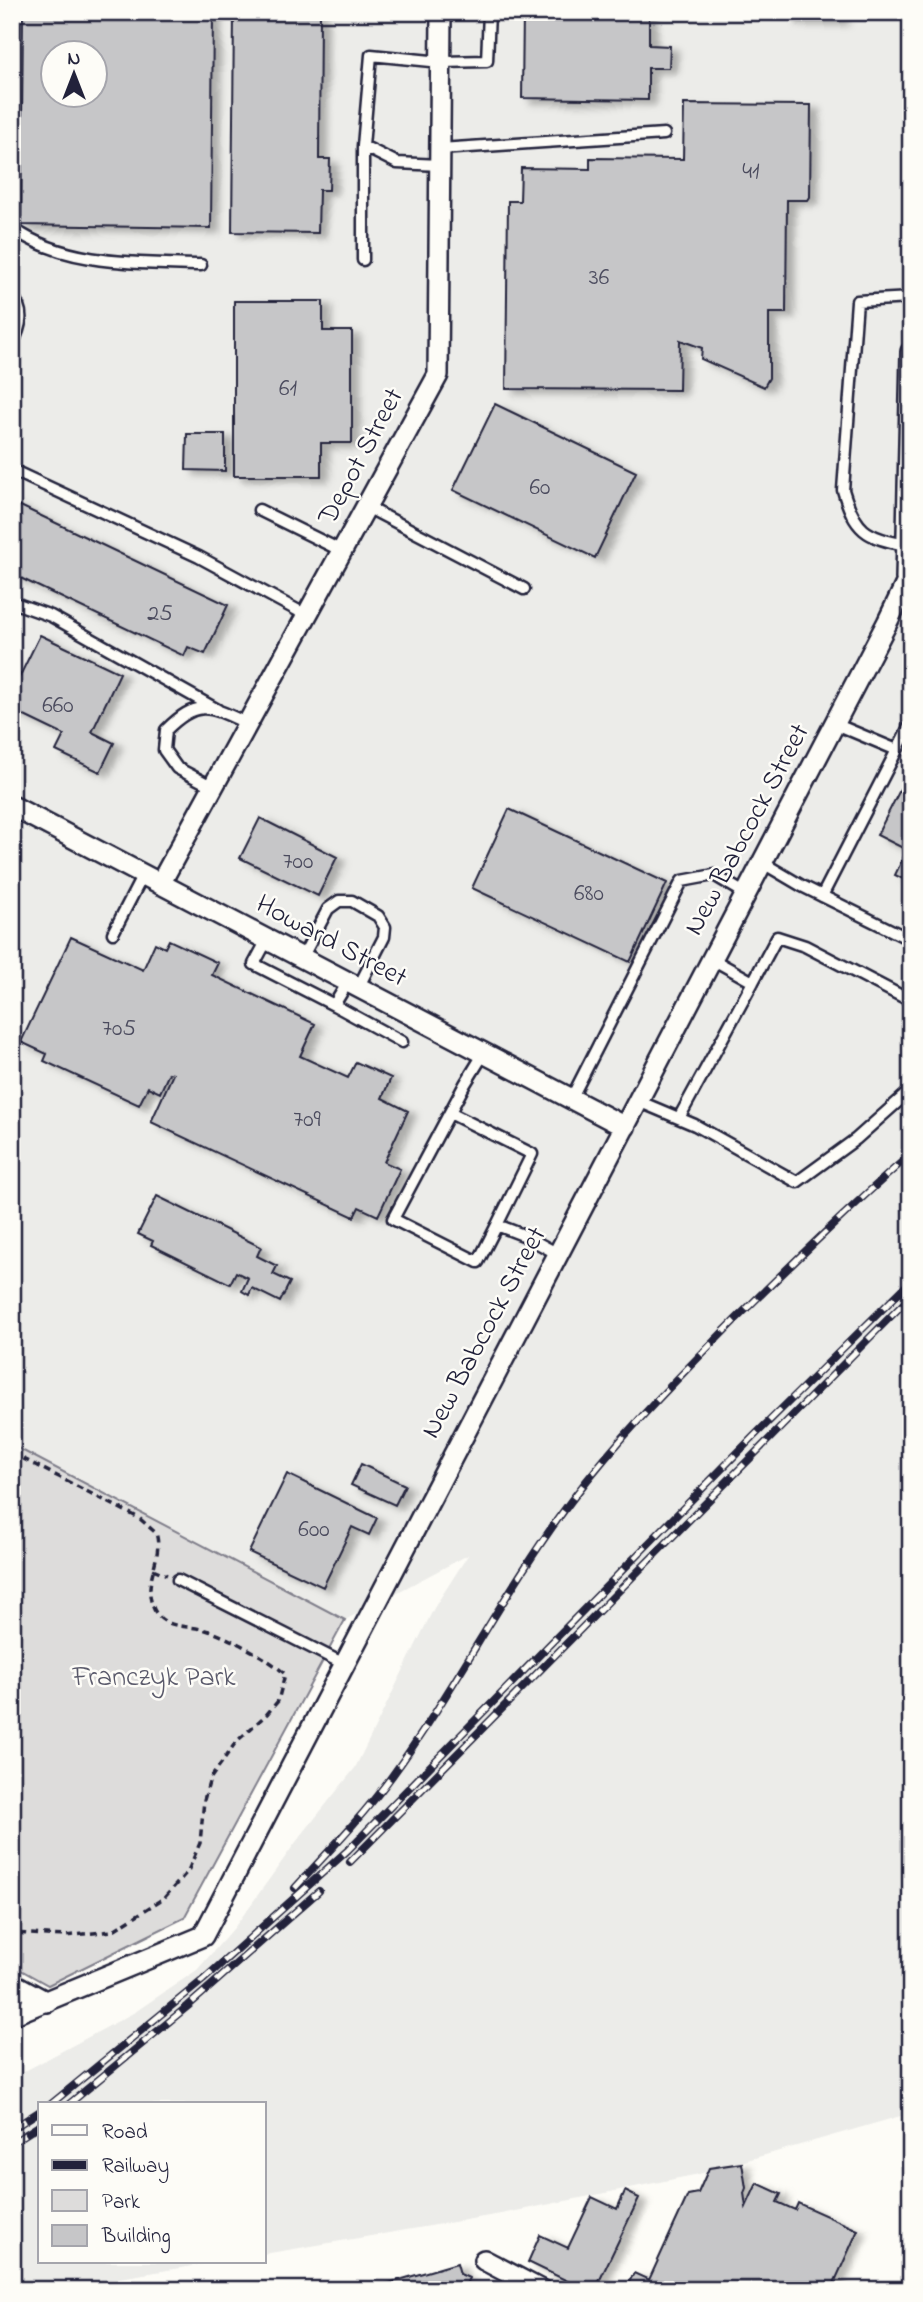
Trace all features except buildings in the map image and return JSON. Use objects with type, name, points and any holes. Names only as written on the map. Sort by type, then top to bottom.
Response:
[{"type":"street","name":"Depot Street","points":[[151,879],[213,787],[438,375],[441,12]]},
{"type":"street","points":[[908,576],[911,352]]},
{"type":"street","name":"New Babcock Street","points":[[12,2015],[203,1936],[763,863],[887,623],[908,576]]},
{"type":"street","name":"Howard Street","points":[[12,806],[625,1127]]},
{"type":"street","points":[[12,1983],[47,2002]]},
{"type":"street","points":[[484,2260],[541,2290]]},
{"type":"lane","points":[[363,260],[363,146],[371,55],[441,62],[487,61],[489,12]]},
{"type":"lane","points":[[363,146],[397,163],[664,134]]},
{"type":"lane","points":[[12,228],[24,237],[60,251],[89,257],[128,263],[201,265]]},
{"type":"lane","points":[[12,296],[19,306],[21,319],[12,344]]},
{"type":"lane","points":[[907,545],[866,533],[851,516],[843,490],[858,302],[911,298]]},
{"type":"lane","points":[[12,470],[198,557],[308,616]]},
{"type":"lane","points":[[367,507],[524,589]]},
{"type":"lane","points":[[259,510],[343,551]]},
{"type":"lane","points":[[12,602],[51,616],[218,710],[248,724]]},
{"type":"lane","points":[[213,787],[177,768],[164,750],[166,730],[181,715],[203,707],[218,710]]},
{"type":"lane","points":[[835,723],[897,750]]},
{"type":"lane","points":[[822,896],[911,723]]},
{"type":"lane","points":[[763,863],[911,940]]},
{"type":"lane","points":[[571,1099],[682,881],[714,875],[746,894]]},
{"type":"lane","points":[[113,933],[151,879]]},
{"type":"lane","points":[[302,958],[328,909],[339,901],[352,901],[378,916],[385,926],[384,937],[353,985],[334,1006]]},
{"type":"lane","points":[[679,1118],[777,937],[805,946],[911,1001]]},
{"type":"lane","points":[[267,940],[254,964],[402,1042]]},
{"type":"lane","points":[[712,959],[753,982]]},
{"type":"lane","points":[[450,1113],[532,1154],[478,1262],[393,1219],[450,1113],[484,1054]]},
{"type":"lane","points":[[638,1101],[679,1118],[797,1182],[856,1139],[911,1090]]},
{"type":"lane","points":[[497,1225],[523,1235],[558,1254]]},
{"type":"lane","points":[[178,1580],[344,1664]]},
{"type":"path","points":[[12,1454],[139,1518],[156,1533],[159,1550],[149,1586],[152,1606],[159,1619],[173,1626],[209,1631],[276,1665],[285,1674],[278,1701],[236,1742],[210,1779],[204,1800],[200,1843],[188,1871],[164,1898],[112,1931],[65,1936],[12,1933]]},
{"type":"shaded area","points":[[12,12],[911,12],[911,2113],[699,2174],[501,2214],[266,2254],[266,2102],[38,2102],[38,2264],[204,2264],[78,2285],[12,2290],[12,2078],[135,2012],[197,1970],[234,1928],[296,1842],[355,1768],[434,1608],[468,1555],[345,1620],[12,1445]]},
{"type":"green space","name":"Franczyk Park","points":[[12,1445],[345,1620],[184,1918],[48,1985],[12,1965]]},
{"type":"railway","points":[[295,1888],[357,1820],[392,1776],[547,1534],[609,1454],[734,1321],[843,1215],[911,1154]]},
{"type":"railway","points":[[53,2102],[203,1980],[348,1850],[753,1437],[911,1281]]},
{"type":"railway","points":[[350,1862],[911,1296]]},
{"type":"railway","points":[[71,2102],[188,2006],[319,1891]]},
{"type":"railway","points":[[12,2129],[38,2112]]},
{"type":"railway","points":[[12,2143],[38,2126]]}]
